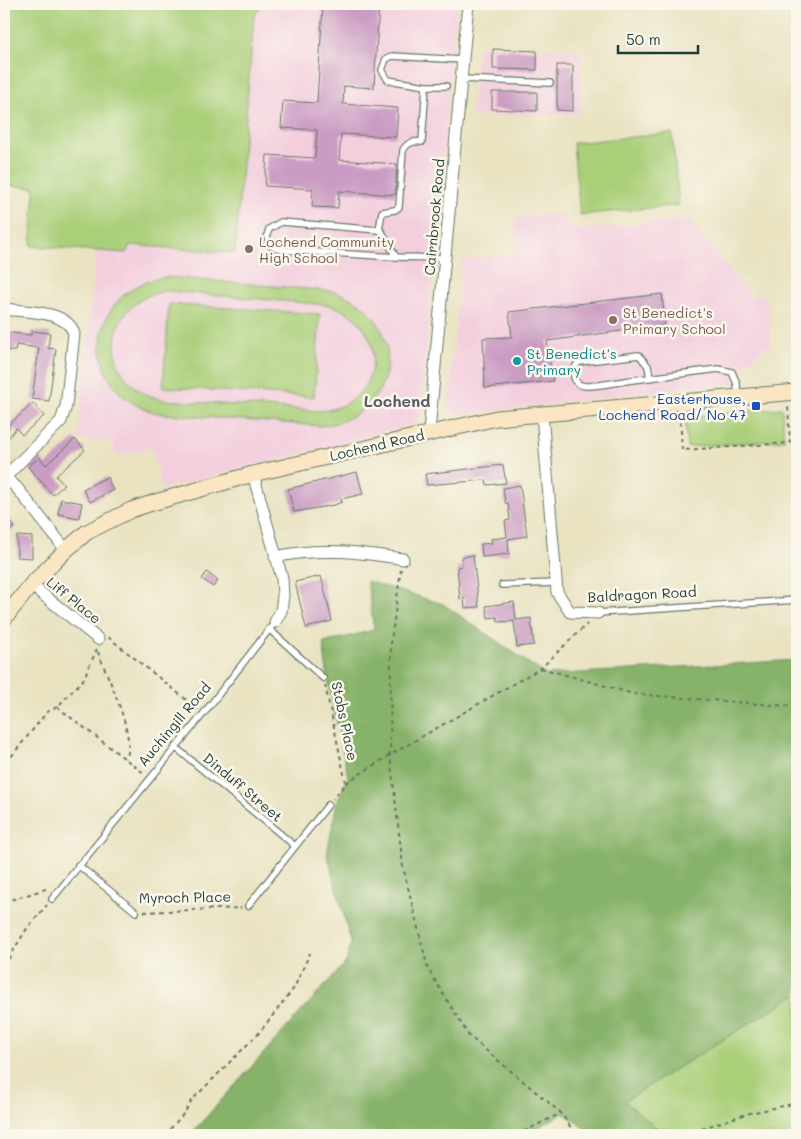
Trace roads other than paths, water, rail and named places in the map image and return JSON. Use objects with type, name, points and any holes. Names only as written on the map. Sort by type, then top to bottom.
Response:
[{"type":"street","name":"Cairnbrook Road","points":[[429,432],[468,4]]},
{"type":"street","points":[[4,310],[60,317],[70,323],[74,334],[66,406],[60,421],[4,476],[17,488],[66,550]]},
{"type":"street","name":"Lochend Road","points":[[4,619],[31,585],[66,550],[99,525],[131,510],[252,474],[429,432],[497,418],[792,392]]},
{"type":"street","name":"Baldragon Road","points":[[542,414],[557,592],[570,612],[598,613]]},
{"type":"street","name":"Auchingill Road","points":[[252,474],[282,578],[283,596],[281,611],[272,625]]},
{"type":"street","points":[[275,557],[300,551],[359,552],[403,559]]},
{"type":"street","name":"Liff Place","points":[[31,585],[98,639]]},
{"type":"lane","points":[[446,86],[426,86],[388,80],[382,70],[386,59],[392,56],[463,60]]},
{"type":"lane","points":[[461,79],[550,83]]},
{"type":"lane","points":[[379,230],[382,212],[395,210],[399,206],[403,150],[406,145],[413,142],[422,142],[426,86]]},
{"type":"lane","points":[[396,257],[379,230],[281,222],[269,228],[266,238],[268,244],[274,249],[396,257],[445,258]]},
{"type":"lane","points":[[650,378],[648,366],[640,355],[580,362],[574,367],[573,375],[577,383],[585,386],[650,378],[718,369],[732,372],[737,384],[738,396]]},
{"type":"lane","points":[[502,585],[556,582]]},
{"type":"lane","name":"Baldragon Road","points":[[598,613],[797,600]]},
{"type":"lane","name":"Stobs Place","points":[[272,625],[323,678]]},
{"type":"lane","name":"Auchingill Road","points":[[52,899],[78,864],[204,713],[272,625]]},
{"type":"lane","name":"Dinduff Street","points":[[175,747],[295,846]]},
{"type":"lane","points":[[248,906],[328,804]]},
{"type":"lane","name":"Myroch Place","points":[[78,864],[136,912]]},
{"type":"place","name":"Lochend Community High School","points":[[249,249]]},
{"type":"place","name":"St Benedict's Primary School","points":[[613,320]]},
{"type":"place","name":"St Benedict's Primary","points":[[517,361]]},
{"type":"place","name":"Easterhouse, Lochend Road/ No 47","points":[[756,406]]},
{"type":"district","name":"Lochend","points":[[397,400]]}]
